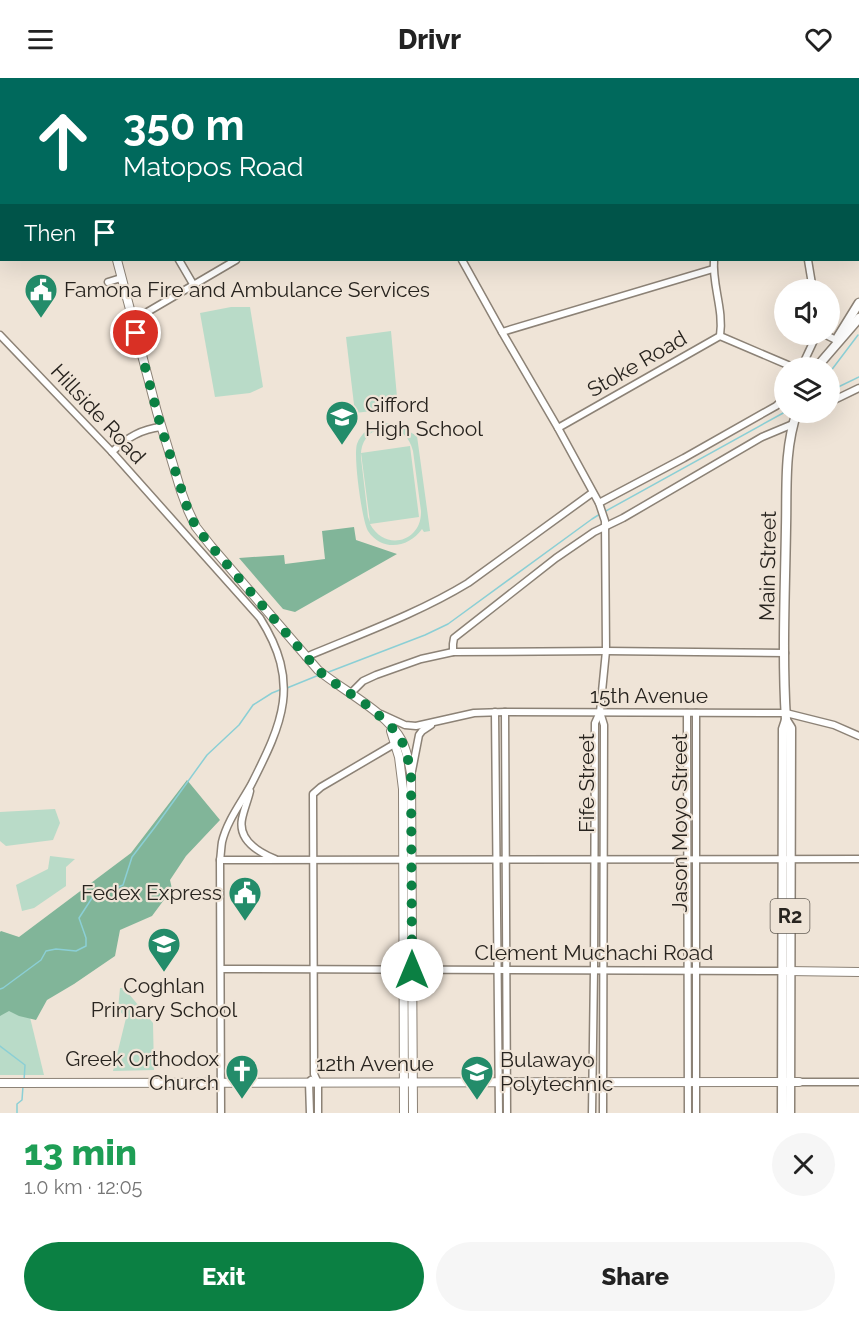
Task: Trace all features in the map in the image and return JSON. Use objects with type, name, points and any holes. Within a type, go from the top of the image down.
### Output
[{"type":"highway","points":[[840,334],[859,303]]},
{"type":"highway","points":[[826,355],[859,318]]},
{"type":"highway","points":[[826,355],[833,345]]},
{"type":"highway","name":"Main Street","points":[[786,717],[787,465],[794,423]]},
{"type":"highway","name":"R2","points":[[786,717],[783,729],[790,1113]]},
{"type":"highway","name":"R2","points":[[782,1113],[790,1082]]},
{"type":"main road","points":[[117,261],[161,427],[181,491],[196,527],[318,670],[389,724],[401,739],[407,755],[411,773],[404,1113]]},
{"type":"main road","points":[[389,724],[396,743],[402,773],[408,860]]},
{"type":"main road","points":[[408,970],[413,1113]]},
{"type":"main road","name":"Clement Muchachi Road","points":[[786,971],[859,972]]},
{"type":"main road","name":"12th Avenue","points":[[0,1083],[790,1082]]},
{"type":"street","points":[[180,261],[193,284]]},
{"type":"street","points":[[132,321],[234,261]]},
{"type":"street","points":[[463,261],[600,506],[605,524],[606,651],[600,712]]},
{"type":"street","name":"Stoke Road","points":[[558,428],[720,336],[721,323],[714,261]]},
{"type":"street","points":[[808,261],[811,279]]},
{"type":"street","points":[[502,332],[713,269]]},
{"type":"street","points":[[108,282],[122,278]]},
{"type":"street","name":"Hillside Road","points":[[0,335],[112,452],[260,618],[277,650],[284,676],[285,694],[279,723],[273,741],[228,826],[222,842],[220,860],[221,1113]]},
{"type":"street","points":[[720,336],[774,359]]},
{"type":"street","points":[[840,397],[859,388]]},
{"type":"street","points":[[600,506],[774,406]]},
{"type":"street","points":[[453,652],[454,638],[556,558],[605,524],[623,518],[762,437],[784,429],[790,423]]},
{"type":"street","points":[[112,452],[135,434],[161,427]]},
{"type":"street","points":[[306,657],[453,592],[592,493]]},
{"type":"street","points":[[351,693],[363,681],[376,675],[421,659],[453,652],[785,653]]},
{"type":"street","points":[[495,712],[497,971],[503,1082],[507,1113]]},
{"type":"street","name":"15th Avenue","points":[[377,713],[416,726],[474,713],[495,712],[696,713],[786,717],[834,726],[859,736]]},
{"type":"street","points":[[499,1113],[503,1082],[507,971],[505,712]]},
{"type":"street","name":"Fife Street","points":[[600,712],[604,724],[603,1113]]},
{"type":"street","name":"Fife Street","points":[[592,1113],[595,723],[600,712]]},
{"type":"street","name":"Jason Moyo Street","points":[[687,713],[688,971],[692,1082],[696,1113]]},
{"type":"street","name":"Jason Moyo Street","points":[[688,1113],[692,1082],[696,971],[696,713]]},
{"type":"street","points":[[411,773],[419,735],[422,730],[437,721]]},
{"type":"street","points":[[318,1113],[314,1083],[313,798],[316,790],[396,743]]},
{"type":"street","points":[[251,783],[242,819],[243,834],[259,852],[278,860]]},
{"type":"street","points":[[220,860],[859,859]]},
{"type":"street","name":"Clement Muchachi Road","points":[[221,969],[786,971]]},
{"type":"street","name":"12th Avenue","points":[[790,1082],[859,1082]]},
{"type":"street","points":[[310,1113],[314,1083]]},
{"type":"green space","points":[[231,307],[250,307],[263,387],[250,393],[215,397],[200,313]]},
{"type":"green space","points":[[391,331],[398,408],[355,413],[346,337]]},
{"type":"green space","points":[[380,423],[396,424],[417,436],[430,531],[424,532],[422,529],[403,544],[388,545],[381,542],[374,538],[366,525],[357,474],[356,451],[359,440],[369,429]],"holes":[[[381,428],[393,428],[406,436],[411,445],[421,511],[420,522],[416,530],[402,540],[384,538],[370,524],[419,517],[410,446],[361,453],[365,439],[372,433]],[[361,453],[370,522],[368,517]]]},
{"type":"green space","points":[[354,527],[356,540],[397,554],[295,612],[283,609],[239,558],[284,555],[285,564],[325,559],[322,531]]},
{"type":"green space","points":[[187,780],[220,820],[186,856],[170,880],[172,889],[152,916],[120,930],[115,956],[47,1000],[36,1020],[9,1011],[0,1016],[0,932],[19,937],[131,853]]},
{"type":"green space","points":[[55,809],[60,823],[53,840],[6,846],[0,841],[0,812]]},
{"type":"green space","points":[[50,856],[75,859],[66,867],[66,886],[34,908],[22,911],[16,885],[48,869]]},
{"type":"green space","points":[[0,939],[27,1005],[44,1075],[0,1075]]},
{"type":"green space","points":[[120,988],[124,988],[153,1023],[154,1070],[113,1071],[126,1018],[118,1009]]},
{"type":"waterway","points":[[840,359],[858,335]]},
{"type":"waterway","points":[[840,386],[859,377]]},
{"type":"waterway","points":[[604,512],[774,418]]},
{"type":"waterway","points":[[326,673],[448,624],[600,514]]},
{"type":"waterway","points":[[287,688],[319,675]]},
{"type":"waterway","points":[[0,989],[41,960],[46,951],[56,949],[76,951],[86,946],[86,938],[79,918],[92,898],[123,885],[132,857],[207,755],[239,725],[253,705],[282,689]]},
{"type":"waterway","points":[[0,1046],[25,1065],[24,1081]]},
{"type":"waterway","points":[[17,1113],[17,1104],[22,1100],[23,1086]]},
{"type":"place","name":"Famona Fire and Ambulance Services","points":[[41,319]]},
{"type":"place","name":"Gifford High School","points":[[342,446]]},
{"type":"place","name":"Fedex Express","points":[[245,922]]},
{"type":"place","name":"Coghlan Primary School","points":[[164,973]]},
{"type":"place","name":"Greek Orthodox Church","points":[[242,1100]]},
{"type":"place","name":"Bulawayo Polytechnic","points":[[477,1101]]},
{"type":"route","points":[[136,333],[172,461],[196,527],[318,670],[377,713],[401,739],[411,773],[412,970]]}]
